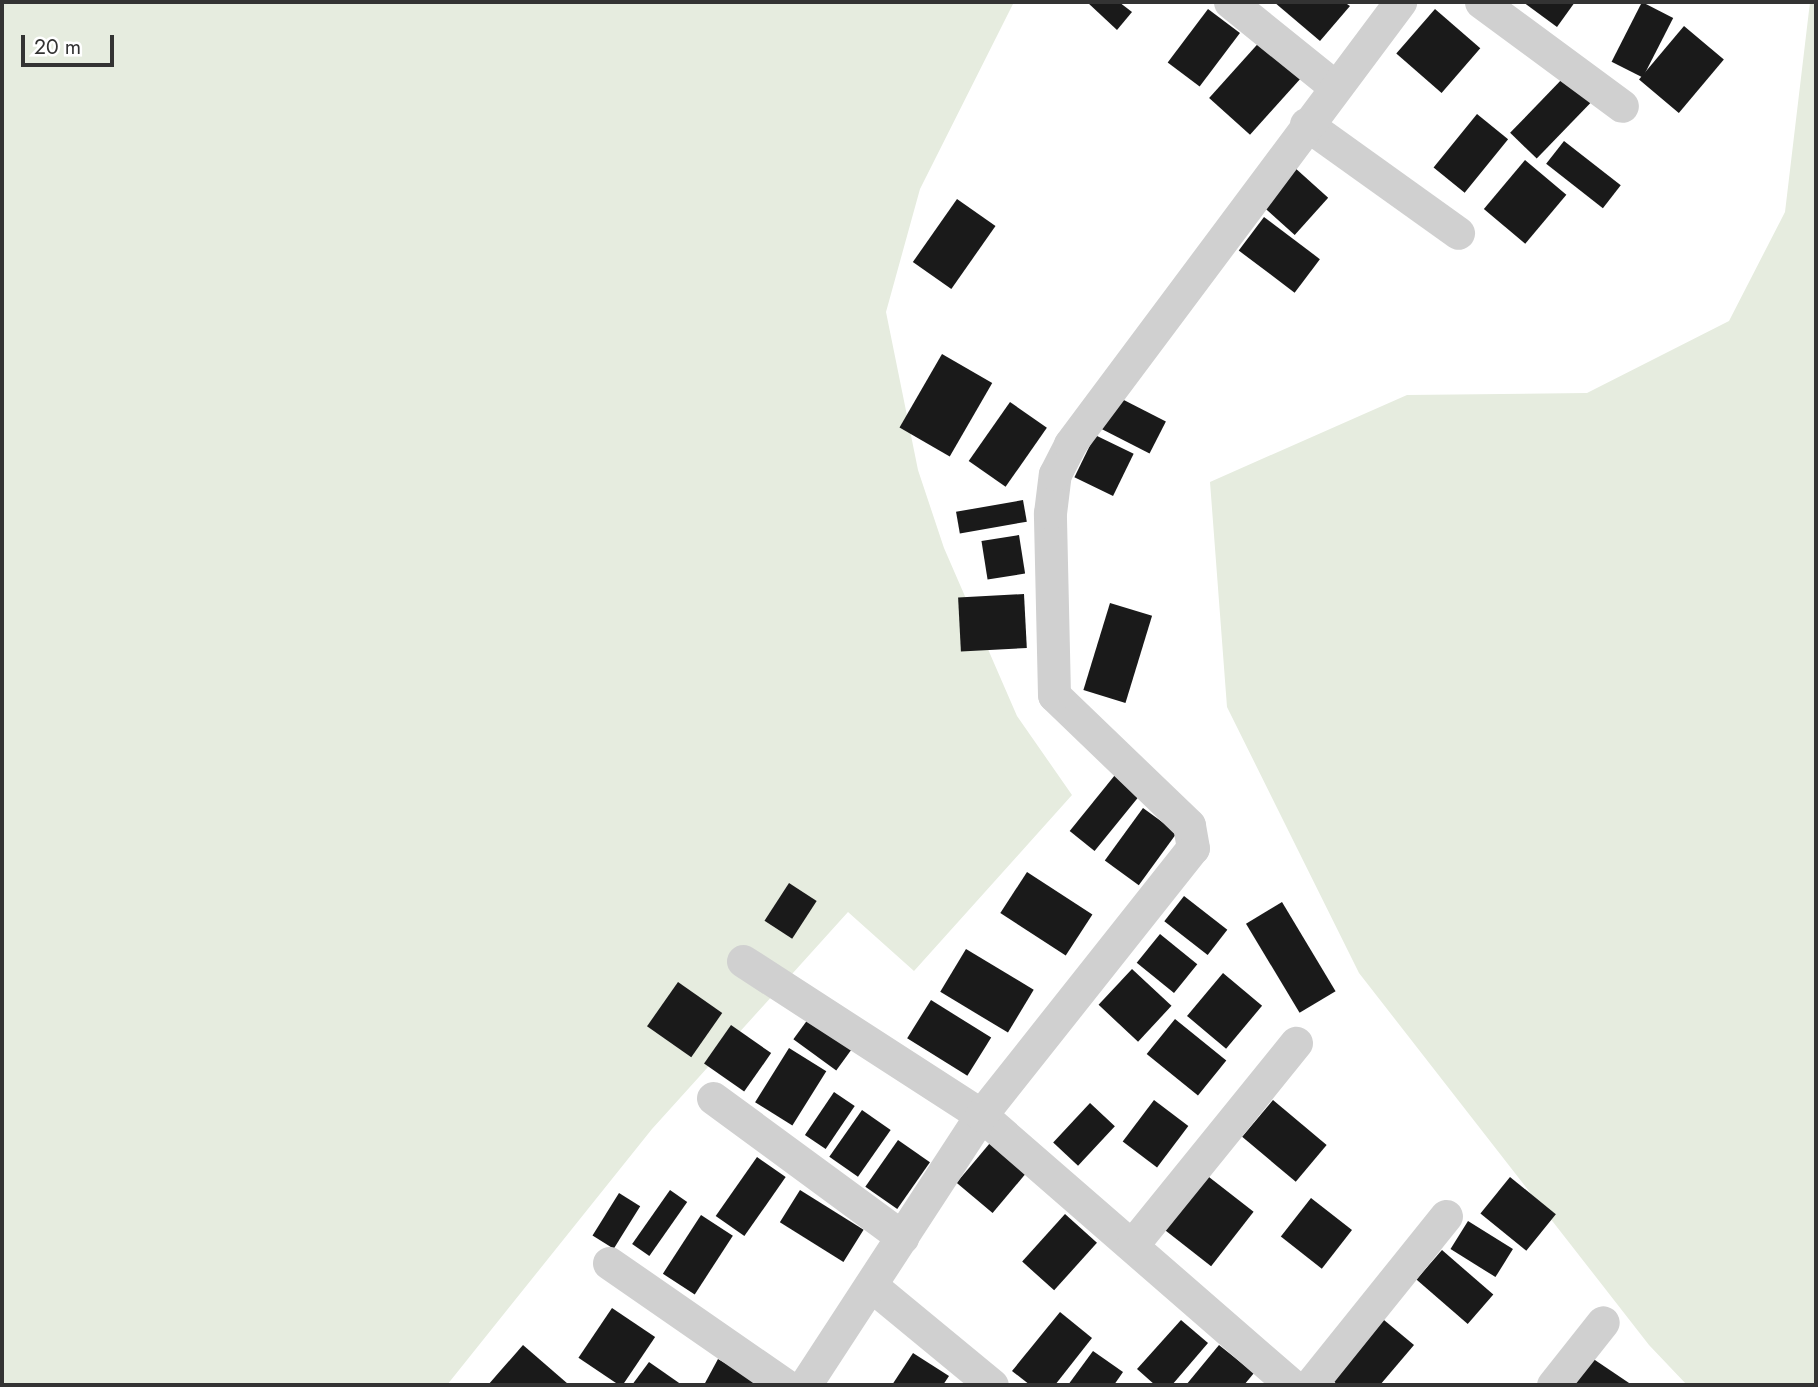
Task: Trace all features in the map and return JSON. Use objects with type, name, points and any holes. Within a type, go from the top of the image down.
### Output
[{"type":"street","points":[[1230,2],[1334,86]]},
{"type":"street","points":[[805,1385],[873,1287],[981,1115],[1193,848],[1189,825],[1054,695],[1050,513],[1055,474],[1070,444],[1334,86],[1400,2]]},
{"type":"street","points":[[1480,2],[1622,106]]},
{"type":"street","points":[[1306,124],[1458,233]]},
{"type":"street","points":[[743,961],[981,1115],[1293,1385]]},
{"type":"street","points":[[1133,1244],[1296,1044]]},
{"type":"street","points":[[713,1098],[902,1237]]},
{"type":"street","points":[[1310,1385],[1446,1216]]},
{"type":"street","points":[[608,1264],[785,1385]]},
{"type":"street","points":[[873,1287],[992,1385]]},
{"type":"street","points":[[1552,1385],[1603,1322]]},
{"type":"shaded area","points":[[2,2],[1014,2],[920,189],[886,312],[918,470],[944,548],[1017,716],[1072,795],[914,971],[848,912],[652,1129],[447,1385],[2,1385]]},
{"type":"shaded area","points":[[1810,2],[1816,2],[1816,1385],[1687,1385],[1649,1345],[1359,973],[1227,707],[1210,482],[1407,395],[1587,393],[1729,321],[1785,212]]},
{"type":"building","points":[[1087,2],[1119,2],[1132,12],[1117,30]]},
{"type":"building","points":[[1274,2],[1344,2],[1350,6],[1320,41]]},
{"type":"building","points":[[1523,2],[1575,2],[1557,27]]},
{"type":"building","points":[[1642,2],[1673,18],[1643,78],[1612,62]]},
{"type":"building","points":[[1208,9],[1240,33],[1200,87],[1168,63]]},
{"type":"building","points":[[1435,9],[1480,48],[1442,93],[1396,54]]},
{"type":"building","points":[[1684,26],[1724,59],[1679,113],[1639,80]]},
{"type":"building","points":[[1264,37],[1305,74],[1250,135],[1209,98]]},
{"type":"building","points":[[1565,76],[1592,102],[1537,159],[1510,133]]},
{"type":"building","points":[[1477,114],[1508,139],[1465,193],[1434,168]]},
{"type":"building","points":[[1564,141],[1621,185],[1603,208],[1546,164]]},
{"type":"building","points":[[1525,160],[1566,195],[1525,244],[1484,209]]},
{"type":"building","points":[[1294,167],[1328,198],[1295,235],[1261,204]]},
{"type":"building","points":[[957,199],[996,226],[951,289],[913,262]]},
{"type":"building","points":[[1264,217],[1320,259],[1295,293],[1239,251]]},
{"type":"building","points":[[942,354],[992,383],[950,457],[900,428]]},
{"type":"building","points":[[1116,396],[1166,421],[1150,453],[1100,428]]},
{"type":"building","points":[[1010,402],[1047,428],[1006,487],[969,461]]},
{"type":"building","points":[[1095,435],[1134,454],[1113,496],[1074,477]]},
{"type":"building","points":[[1023,500],[1027,522],[960,533],[956,512]]},
{"type":"building","points":[[1019,535],[1025,574],[988,579],[981,541]]},
{"type":"building","points":[[1024,594],[1027,648],[961,651],[958,597]]},
{"type":"building","points":[[1110,603],[1152,616],[1125,703],[1083,690]]},
{"type":"building","points":[[1115,775],[1140,795],[1095,851],[1070,831]]},
{"type":"building","points":[[1143,808],[1177,833],[1139,885],[1105,861]]},
{"type":"building","points":[[1027,872],[1092,914],[1066,956],[1000,913]]},
{"type":"building","points":[[789,883],[817,901],[792,939],[764,921]]},
{"type":"building","points":[[1184,896],[1227,930],[1208,955],[1164,921]]},
{"type":"building","points":[[1282,902],[1336,991],[1300,1013],[1246,924]]},
{"type":"building","points":[[1160,934],[1197,964],[1174,993],[1137,963]]},
{"type":"building","points":[[966,949],[1034,990],[1008,1033],[940,992]]},
{"type":"building","points":[[1132,969],[1171,1006],[1138,1042],[1099,1005]]},
{"type":"building","points":[[1223,973],[1262,1006],[1226,1049],[1187,1016]]},
{"type":"building","points":[[678,982],[722,1013],[691,1057],[647,1026]]},
{"type":"building","points":[[931,1000],[991,1038],[967,1076],[907,1038]]},
{"type":"building","points":[[811,1015],[854,1046],[836,1070],[793,1039]]},
{"type":"building","points":[[1175,1019],[1226,1061],[1198,1096],[1147,1054]]},
{"type":"building","points":[[731,1025],[771,1053],[744,1092],[704,1064]]},
{"type":"building","points":[[789,1048],[826,1071],[792,1126],[755,1102]]},
{"type":"building","points":[[834,1092],[855,1106],[826,1149],[805,1135]]},
{"type":"building","points":[[1154,1100],[1188,1126],[1157,1167],[1123,1142]]},
{"type":"building","points":[[1273,1100],[1327,1145],[1296,1182],[1242,1137]]},
{"type":"building","points":[[1090,1103],[1115,1126],[1078,1166],[1053,1142]]},
{"type":"building","points":[[862,1110],[891,1130],[858,1177],[829,1157]]},
{"type":"building","points":[[898,1140],[930,1162],[897,1209],[865,1187]]},
{"type":"building","points":[[990,1143],[1026,1173],[993,1213],[957,1183]]},
{"type":"building","points":[[757,1157],[786,1177],[744,1236],[716,1216]]},
{"type":"building","points":[[1200,1170],[1254,1212],[1211,1266],[1158,1224]]},
{"type":"building","points":[[1510,1177],[1556,1214],[1526,1251],[1480,1214]]},
{"type":"building","points":[[670,1190],[687,1202],[649,1256],[632,1244]]},
{"type":"building","points":[[800,1190],[864,1230],[843,1262],[780,1222]]},
{"type":"building","points":[[619,1193],[640,1206],[614,1249],[593,1235]]},
{"type":"building","points":[[1311,1198],[1352,1230],[1322,1269],[1281,1237]]},
{"type":"building","points":[[1065,1214],[1097,1243],[1054,1290],[1022,1262]]},
{"type":"building","points":[[701,1215],[733,1236],[695,1294],[663,1274]]},
{"type":"building","points":[[1468,1221],[1513,1249],[1495,1277],[1451,1249]]},
{"type":"building","points":[[1442,1250],[1493,1295],[1468,1324],[1416,1279]]},
{"type":"building","points":[[612,1308],[655,1337],[623,1385],[578,1358]]},
{"type":"building","points":[[1060,1312],[1092,1338],[1055,1385],[1030,1385],[1012,1371]]},
{"type":"building","points":[[1378,1315],[1414,1345],[1380,1385],[1338,1385],[1327,1376]]},
{"type":"building","points":[[1181,1320],[1208,1343],[1172,1385],[1155,1385],[1137,1369]]},
{"type":"building","points":[[523,1345],[568,1384],[488,1385]]},
{"type":"building","points":[[1219,1345],[1254,1373],[1244,1385],[1186,1385]]},
{"type":"building","points":[[1093,1351],[1123,1372],[1114,1385],[1068,1385]]},
{"type":"building","points":[[913,1353],[949,1376],[943,1385],[892,1385]]},
{"type":"building","points":[[1589,1356],[1632,1385],[1569,1385]]},
{"type":"building","points":[[718,1359],[755,1380],[751,1385],[704,1385]]},
{"type":"building","points":[[649,1362],[682,1385],[632,1385]]}]
